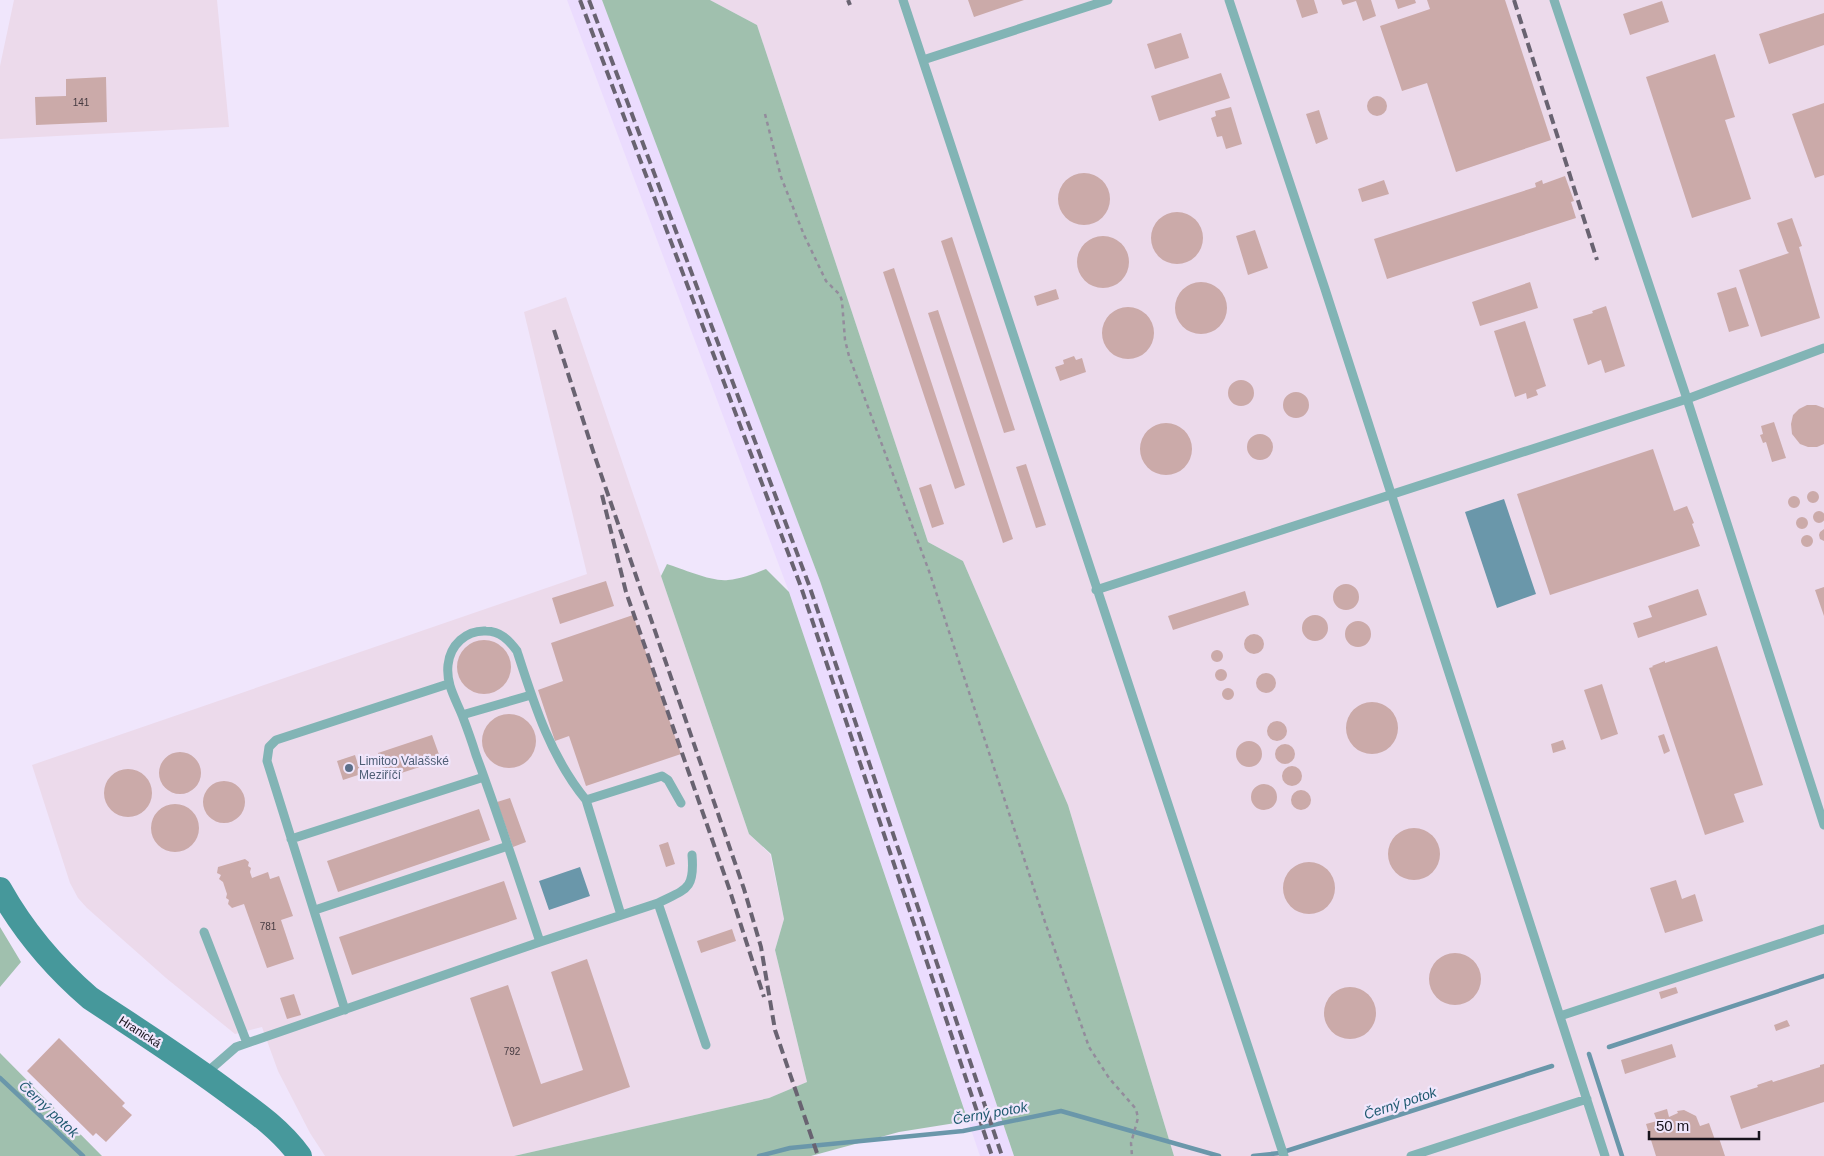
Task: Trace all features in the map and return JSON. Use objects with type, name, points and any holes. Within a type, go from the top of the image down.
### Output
[{"type":"street","name":"Hranická","points":[[0,889],[44,954],[73,984],[90,998],[205,1074],[270,1123],[284,1136],[300,1156]]},
{"type":"lane","points":[[903,0],[1284,1156]]},
{"type":"lane","points":[[923,60],[1108,0]]},
{"type":"lane","points":[[1229,0],[1605,1156]]},
{"type":"lane","points":[[1554,0],[1687,400],[1824,825]]},
{"type":"lane","points":[[1096,590],[1687,400],[1824,348]]},
{"type":"lane","points":[[540,942],[462,715],[448,684],[450,654],[456,643],[465,636],[477,631],[500,634],[509,641],[516,651],[547,739],[571,782],[586,800],[621,915]]},
{"type":"lane","points":[[345,1010],[267,761],[267,753],[271,743],[276,740],[448,684]]},
{"type":"lane","points":[[462,715],[531,695]]},
{"type":"lane","points":[[586,800],[662,776],[668,780],[681,803]]},
{"type":"lane","points":[[292,839],[484,777]]},
{"type":"lane","points":[[315,910],[508,846]]},
{"type":"lane","points":[[205,1074],[236,1047],[658,903],[689,885],[694,872],[692,855]]},
{"type":"lane","points":[[658,903],[706,1046]]},
{"type":"lane","points":[[1560,1016],[1824,929]]},
{"type":"lane","points":[[204,932],[247,1043]]},
{"type":"lane","points":[[1411,1156],[1587,1098]]},
{"type":"path","points":[[765,114],[781,178],[804,235],[826,281],[840,295],[845,340],[849,356],[929,571],[1046,925],[1089,1047],[1109,1078],[1136,1109],[1138,1118],[1131,1143],[1132,1156]]},
{"type":"shaded area","points":[[14,0],[217,0],[229,127],[0,139],[0,66]]},
{"type":"shaded area","points":[[567,0],[602,0],[820,581],[1014,1156],[980,1156],[789,592]]},
{"type":"shaded area","points":[[710,0],[1824,0],[1824,1156],[1174,1156],[1068,805],[963,561],[928,542],[757,25]]},
{"type":"shaded area","points":[[566,297],[749,834],[770,854],[784,919],[775,950],[807,1082],[769,1098],[514,1156],[325,1156],[310,1133],[278,1071],[262,1027],[235,1034],[166,978],[78,898],[70,883],[32,765],[587,574],[524,312]]},
{"type":"green space","points":[[602,0],[710,0],[757,25],[928,542],[963,561],[1068,805],[1174,1156],[1014,1156],[820,581]]},
{"type":"green space","points":[[667,564],[721,580],[743,577],[766,569],[789,592],[968,1121],[899,1132],[811,1156],[514,1156],[769,1098],[807,1082],[775,950],[784,919],[771,854],[749,834],[661,576]]},
{"type":"green space","points":[[0,927],[21,962],[0,987]]},
{"type":"green space","points":[[0,1053],[102,1156],[0,1156]]},
{"type":"water","points":[[1504,499],[1536,594],[1497,608],[1465,512]]},
{"type":"water","points":[[580,867],[590,896],[549,910],[539,881]]},
{"type":"building","points":[[968,0],[1024,0],[974,17]]},
{"type":"building","points":[[1296,0],[1314,0],[1318,13],[1302,18]]},
{"type":"building","points":[[1341,0],[1371,0],[1376,16],[1363,21],[1356,1],[1343,5]]},
{"type":"building","points":[[1395,0],[1415,0],[1416,3],[1398,9]]},
{"type":"building","points":[[1427,0],[1505,0],[1551,140],[1456,172],[1427,83],[1402,91],[1380,26],[1430,9]]},
{"type":"building","points":[[1662,1],[1669,22],[1630,35],[1623,14]]},
{"type":"building","points":[[1824,13],[1824,45],[1769,64],[1759,34]]},
{"type":"building","points":[[1181,33],[1189,58],[1155,69],[1147,44]]},
{"type":"building","points":[[1715,54],[1735,117],[1725,120],[1751,199],[1692,218],[1646,77]]},
{"type":"building","points":[[1221,73],[1230,98],[1159,121],[1151,96]]},
{"type":"building","points":[[106,77],[107,122],[36,125],[35,97],[66,96],[66,79]]},
{"type":"building","points":[[1373,96],[1381,96],[1387,102],[1387,110],[1381,116],[1373,116],[1367,110],[1367,102]]},
{"type":"building","points":[[1824,103],[1824,175],[1815,178],[1792,114]]},
{"type":"building","points":[[1231,107],[1242,144],[1226,149],[1222,136],[1217,137],[1211,118],[1216,116],[1215,111]]},
{"type":"building","points":[[1319,110],[1328,139],[1316,144],[1306,114]]},
{"type":"building","points":[[1079,173],[1089,173],[1103,180],[1110,194],[1110,204],[1103,218],[1089,225],[1079,225],[1069,221],[1062,214],[1058,204],[1058,194],[1062,184],[1069,177]]},
{"type":"building","points":[[1565,176],[1574,201],[1571,202],[1576,218],[1387,279],[1374,239],[1536,187],[1535,183],[1542,180],[1543,184]]},
{"type":"building","points":[[1384,180],[1389,194],[1362,202],[1358,189]]},
{"type":"building","points":[[1172,212],[1182,212],[1192,216],[1199,223],[1203,238],[1199,253],[1192,260],[1182,264],[1172,264],[1162,260],[1155,253],[1151,243],[1151,233],[1155,223],[1162,216]]},
{"type":"building","points":[[1792,218],[1802,246],[1799,247],[1820,318],[1761,337],[1739,270],[1789,253],[1777,223]]},
{"type":"building","points":[[1255,230],[1268,268],[1248,275],[1236,236]]},
{"type":"building","points":[[1098,236],[1108,236],[1122,243],[1129,257],[1129,267],[1122,281],[1108,288],[1098,288],[1088,284],[1081,277],[1077,267],[1077,257],[1081,247],[1088,240]]},
{"type":"building","points":[[952,237],[1015,430],[1004,433],[941,241]]},
{"type":"building","points":[[894,268],[965,485],[955,489],[883,272]]},
{"type":"building","points":[[1196,282],[1206,282],[1220,289],[1227,303],[1227,313],[1220,327],[1206,334],[1196,334],[1186,330],[1179,323],[1175,313],[1175,303],[1179,293],[1186,286]]},
{"type":"building","points":[[1530,282],[1538,308],[1480,326],[1472,302]]},
{"type":"building","points":[[1736,287],[1749,326],[1729,332],[1717,293]]},
{"type":"building","points":[[1056,289],[1059,299],[1037,306],[1034,296]]},
{"type":"building","points":[[1606,306],[1625,366],[1605,373],[1601,360],[1588,365],[1573,319],[1593,313],[1592,311]]},
{"type":"building","points":[[1123,307],[1133,307],[1147,314],[1154,328],[1154,338],[1147,352],[1133,359],[1123,359],[1113,355],[1106,348],[1102,338],[1102,328],[1106,318],[1113,311]]},
{"type":"building","points":[[938,310],[1013,539],[1003,543],[928,313]]},
{"type":"building","points":[[1525,321],[1546,386],[1536,390],[1538,395],[1527,399],[1526,393],[1515,397],[1494,331]]},
{"type":"building","points":[[1074,356],[1076,360],[1082,358],[1086,372],[1060,381],[1055,367],[1064,364],[1063,360]]},
{"type":"building","points":[[1241,380],[1250,384],[1254,393],[1250,402],[1241,406],[1232,402],[1228,393],[1232,384]]},
{"type":"building","points":[[1296,392],[1305,396],[1309,405],[1305,414],[1296,418],[1287,414],[1283,405],[1287,396]]},
{"type":"building","points":[[1807,405],[1816,405],[1824,408],[1824,444],[1817,447],[1808,447],[1800,444],[1792,434],[1791,424],[1793,415]]},
{"type":"building","points":[[1774,422],[1786,458],[1772,462],[1766,442],[1763,443],[1760,435],[1763,434],[1761,426]]},
{"type":"building","points":[[1161,423],[1171,423],[1185,430],[1192,444],[1192,454],[1185,468],[1171,475],[1161,475],[1151,471],[1144,464],[1140,454],[1140,444],[1144,434],[1151,427]]},
{"type":"building","points":[[1260,434],[1269,438],[1273,447],[1269,456],[1260,460],[1251,456],[1247,447],[1251,438]]},
{"type":"building","points":[[1653,449],[1674,511],[1687,506],[1700,546],[1550,595],[1517,494]]},
{"type":"building","points":[[1026,464],[1046,525],[1036,528],[1016,467]]},
{"type":"building","points":[[931,484],[944,524],[932,528],[919,488]]},
{"type":"building","points":[[1815,491],[1818,492],[1818,502],[1811,503],[1808,502],[1807,495],[1808,492]]},
{"type":"building","points":[[1796,496],[1799,497],[1799,507],[1792,508],[1789,507],[1788,500],[1789,497]]},
{"type":"building","points":[[1817,511],[1821,511],[1825,517],[1821,523],[1817,523],[1813,519],[1813,515]]},
{"type":"building","points":[[1804,517],[1807,518],[1807,528],[1800,529],[1797,528],[1796,521],[1797,518]]},
{"type":"building","points":[[1824,529],[1824,541],[1820,539],[1819,535]]},
{"type":"building","points":[[1809,535],[1812,536],[1812,546],[1805,547],[1802,546],[1801,539],[1802,536]]},
{"type":"building","points":[[606,581],[614,606],[560,624],[552,598]]},
{"type":"building","points":[[1346,584],[1355,588],[1359,597],[1355,606],[1346,610],[1337,606],[1333,597],[1337,588]]},
{"type":"building","points":[[1824,587],[1824,616],[1815,590]]},
{"type":"building","points":[[1698,589],[1707,615],[1638,638],[1633,623],[1652,617],[1648,606]]},
{"type":"building","points":[[1245,591],[1249,605],[1173,630],[1168,616]]},
{"type":"building","points":[[633,615],[681,754],[586,786],[569,736],[555,741],[538,690],[563,681],[551,643]]},
{"type":"building","points":[[1315,615],[1324,619],[1328,628],[1324,637],[1315,641],[1306,637],[1302,628],[1306,619]]},
{"type":"building","points":[[1358,621],[1367,625],[1371,634],[1367,643],[1358,647],[1349,643],[1345,634],[1349,625]]},
{"type":"building","points":[[1254,634],[1261,637],[1264,644],[1261,651],[1254,654],[1247,651],[1244,644],[1247,637]]},
{"type":"building","points":[[479,640],[489,640],[499,644],[507,652],[511,667],[507,682],[499,690],[489,694],[479,694],[469,690],[461,682],[457,672],[457,662],[461,652],[469,644]]},
{"type":"building","points":[[1717,646],[1763,785],[1734,794],[1744,822],[1705,835],[1649,668],[1665,661],[1665,663]]},
{"type":"building","points":[[1219,650],[1222,651],[1222,661],[1215,662],[1212,661],[1211,654],[1212,651]]},
{"type":"building","points":[[1223,669],[1226,670],[1226,680],[1219,681],[1216,680],[1215,673],[1216,670]]},
{"type":"building","points":[[1266,673],[1273,676],[1276,683],[1273,690],[1266,693],[1259,690],[1256,683],[1259,676]]},
{"type":"building","points":[[1602,684],[1618,734],[1601,740],[1584,690]]},
{"type":"building","points":[[1230,688],[1233,689],[1233,699],[1226,700],[1223,699],[1222,692],[1223,689]]},
{"type":"building","points":[[1372,702],[1382,704],[1390,710],[1396,718],[1398,728],[1396,738],[1390,746],[1382,752],[1372,754],[1362,752],[1354,746],[1348,738],[1346,728],[1348,718],[1354,710],[1362,704]]},
{"type":"building","points":[[504,714],[514,714],[524,718],[532,726],[536,741],[532,756],[524,764],[514,768],[504,768],[494,764],[486,756],[482,746],[482,736],[486,726],[494,718]]},
{"type":"building","points":[[1277,721],[1284,724],[1287,731],[1284,738],[1277,741],[1270,738],[1267,731],[1270,724]]},
{"type":"building","points":[[1664,734],[1670,751],[1664,754],[1658,736]]},
{"type":"building","points":[[432,735],[441,760],[386,778],[378,753]]},
{"type":"building","points":[[1563,740],[1566,749],[1553,753],[1551,744]]},
{"type":"building","points":[[1249,741],[1258,745],[1262,754],[1258,763],[1249,767],[1240,763],[1236,754],[1240,745]]},
{"type":"building","points":[[1285,744],[1292,747],[1295,754],[1292,761],[1285,764],[1278,761],[1275,754],[1278,747]]},
{"type":"building","points":[[184,752],[192,755],[198,761],[201,773],[198,785],[192,791],[176,794],[168,791],[162,785],[159,769],[162,761],[168,755]]},
{"type":"building","points":[[355,755],[361,774],[343,780],[337,761]]},
{"type":"building","points":[[1292,766],[1299,769],[1302,776],[1299,783],[1292,786],[1285,783],[1282,776],[1285,769]]},
{"type":"building","points":[[128,769],[137,771],[145,776],[150,784],[152,793],[150,802],[145,810],[137,815],[128,817],[119,815],[111,810],[106,802],[104,793],[106,784],[111,776],[119,771]]},
{"type":"building","points":[[220,781],[228,781],[239,787],[245,802],[239,817],[228,823],[220,823],[209,817],[203,806],[203,798],[209,787]]},
{"type":"building","points":[[1264,784],[1273,788],[1277,797],[1273,806],[1264,810],[1255,806],[1251,797],[1255,788]]},
{"type":"building","points":[[1301,790],[1308,793],[1311,800],[1308,807],[1301,810],[1294,807],[1291,800],[1294,793]]},
{"type":"building","points":[[510,798],[526,842],[513,847],[497,802]]},
{"type":"building","points":[[175,804],[184,806],[192,811],[197,819],[199,828],[197,837],[192,845],[184,850],[175,852],[166,850],[158,845],[153,837],[151,828],[153,819],[158,811],[166,806]]},
{"type":"building","points":[[479,809],[490,840],[338,892],[327,861]]},
{"type":"building","points":[[1414,828],[1424,830],[1432,836],[1438,844],[1440,854],[1438,864],[1432,872],[1424,878],[1414,880],[1404,878],[1396,872],[1390,864],[1388,854],[1390,844],[1396,836],[1404,830]]},
{"type":"building","points":[[668,842],[675,864],[666,867],[659,845]]},
{"type":"building","points":[[245,859],[249,862],[248,866],[251,868],[252,878],[268,872],[270,879],[279,876],[293,916],[281,920],[294,959],[267,968],[244,904],[232,908],[228,904],[229,900],[226,898],[227,894],[223,882],[219,879],[221,875],[217,873],[218,867]]},
{"type":"building","points":[[1309,862],[1319,864],[1327,870],[1333,878],[1335,888],[1333,898],[1327,906],[1319,912],[1309,914],[1299,912],[1291,906],[1285,898],[1283,888],[1285,878],[1291,870],[1299,864]]},
{"type":"building","points":[[1676,880],[1682,899],[1695,894],[1703,921],[1665,933],[1650,888]]},
{"type":"building","points":[[504,881],[517,919],[352,975],[339,937]]},
{"type":"building","points":[[732,929],[736,941],[701,953],[697,941]]},
{"type":"building","points":[[1455,953],[1465,955],[1473,961],[1479,969],[1481,979],[1479,989],[1473,997],[1465,1003],[1455,1005],[1445,1003],[1437,997],[1431,989],[1429,979],[1431,969],[1437,961],[1445,955]]},
{"type":"building","points":[[587,959],[630,1087],[513,1127],[470,998],[508,985],[541,1084],[583,1070],[551,972]]},
{"type":"building","points":[[1350,987],[1360,989],[1368,995],[1374,1003],[1376,1013],[1374,1023],[1368,1031],[1360,1037],[1350,1039],[1340,1037],[1332,1031],[1326,1023],[1324,1013],[1326,1003],[1332,995],[1340,989]]},
{"type":"building","points":[[1676,987],[1678,993],[1661,999],[1659,992]]},
{"type":"building","points":[[294,994],[301,1015],[287,1019],[280,998]]},
{"type":"building","points":[[1787,1020],[1790,1026],[1776,1031],[1774,1025]]},
{"type":"building","points":[[59,1038],[125,1103],[122,1106],[132,1115],[106,1142],[96,1133],[93,1136],[27,1071]]},
{"type":"building","points":[[1672,1044],[1676,1057],[1625,1074],[1621,1060]]},
{"type":"building","points":[[1824,1064],[1824,1102],[1741,1129],[1730,1096],[1758,1087],[1757,1085],[1772,1080],[1773,1082]]},
{"type":"building","points":[[1667,1109],[1669,1117],[1678,1113],[1677,1111],[1684,1110],[1696,1116],[1700,1126],[1709,1123],[1715,1140],[1719,1138],[1725,1156],[1656,1156],[1646,1124],[1657,1121],[1654,1113]]},
{"type":"waterway","name":"Černý potok","points":[[1609,1047],[1824,976]]},
{"type":"waterway","points":[[1589,1054],[1622,1156]]},
{"type":"waterway","name":"Černý potok","points":[[1253,1156],[1280,1153],[1552,1066]]},
{"type":"waterway","name":"Černý potok","points":[[0,1078],[83,1156]]},
{"type":"waterway","name":"Černý potok","points":[[759,1156],[790,1148],[963,1131],[1061,1111],[1219,1156]]},
{"type":"railway","points":[[580,0],[801,587],[992,1156]]},
{"type":"railway","points":[[589,0],[809,585],[1002,1156]]},
{"type":"railway","points":[[848,0],[850,5]]},
{"type":"railway","points":[[1514,0],[1597,260]]},
{"type":"railway","points":[[554,330],[594,454],[744,889],[761,947],[775,1030],[818,1156]]},
{"type":"railway","points":[[602,495],[626,592],[729,888],[764,997]]},
{"type":"place","name":"Limitoo Valašské Meziříčí","points":[[349,768]]}]
